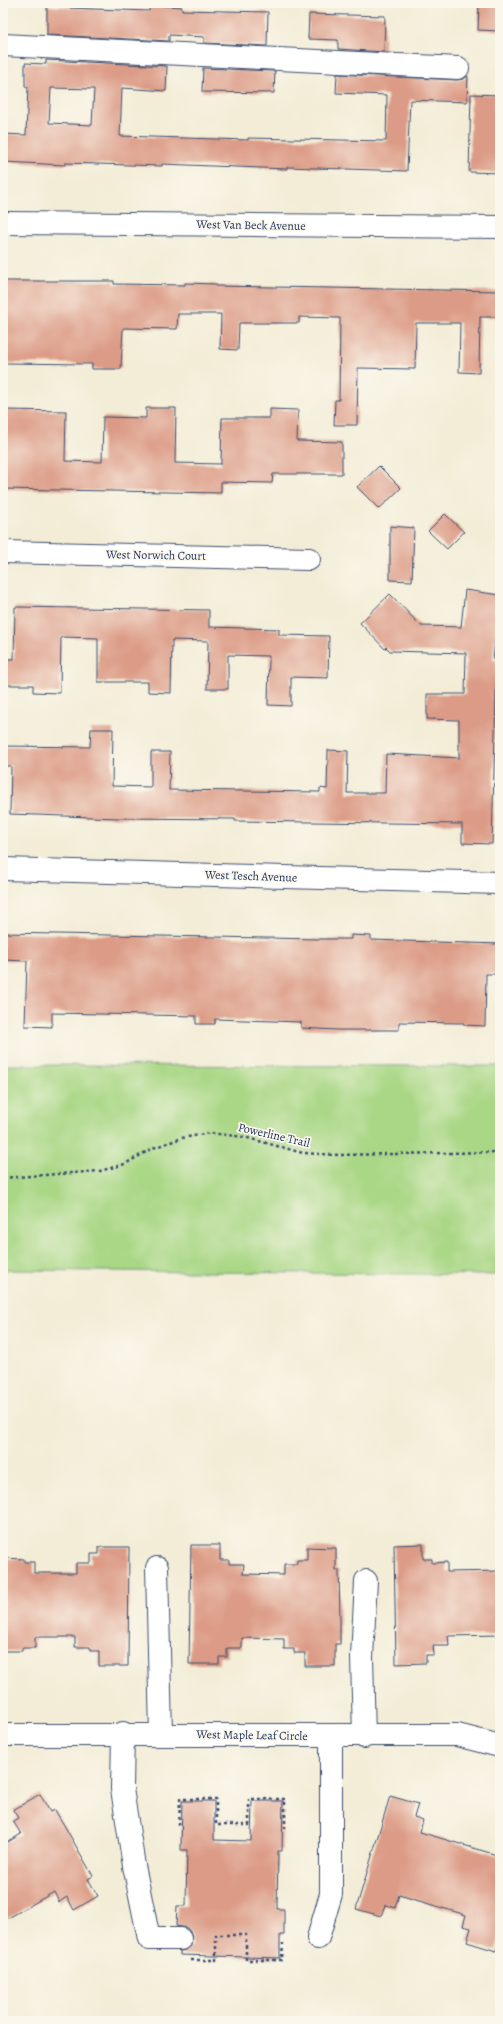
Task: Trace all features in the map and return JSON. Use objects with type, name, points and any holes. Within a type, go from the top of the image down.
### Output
[{"type":"street","points":[[3,45],[458,68]]},
{"type":"street","name":"West Van Beck Avenue","points":[[3,223],[500,227]]},
{"type":"street","name":"West Norwich Court","points":[[3,552],[309,559]]},
{"type":"street","name":"West Tesch Avenue","points":[[3,869],[500,883]]},
{"type":"street","points":[[157,1568],[161,1734]]},
{"type":"street","points":[[364,1737],[362,1657],[366,1581]]},
{"type":"street","points":[[122,1734],[122,1789],[134,1866],[149,1940],[180,1940]]},
{"type":"street","name":"West Maple Leaf Circle","points":[[3,1735],[161,1734],[364,1737],[457,1736],[500,1746]]},
{"type":"street","points":[[318,1938],[330,1894],[330,1736]]},
{"type":"path","name":"Powerline Trail","points":[[3,1178],[100,1171],[125,1164],[153,1148],[182,1138],[210,1133],[244,1137],[286,1149],[324,1154],[500,1152]]},
{"type":"path","points":[[179,1825],[180,1799],[216,1799],[216,1825],[249,1825],[249,1799],[285,1799],[285,1828]]},
{"type":"path","points":[[180,1940],[179,1960],[216,1960],[216,1935],[246,1935],[246,1960],[282,1960],[282,1943]]},
{"type":"green space","points":[[3,1065],[500,1066],[500,1275],[3,1270]]},
{"type":"building","points":[[479,4],[500,5],[500,31],[478,30]]},
{"type":"building","points":[[150,5],[182,7],[182,10],[268,12],[267,46],[204,43],[204,37],[169,35],[169,41],[47,35],[47,6],[149,11]]},
{"type":"building","points":[[309,14],[385,16],[384,52],[338,49],[338,40],[308,39]]},
{"type":"building","points":[[46,60],[167,66],[166,91],[122,88],[120,136],[248,140],[248,138],[386,141],[387,95],[336,93],[337,74],[457,80],[468,76],[467,102],[410,100],[407,171],[287,167],[287,169],[162,164],[162,166],[65,163],[65,165],[3,162],[3,134],[26,135],[28,87],[25,87],[25,63],[46,64]],"holes":[[[51,88],[94,89],[92,125],[49,123]]]},
{"type":"building","points":[[203,68],[275,71],[274,93],[202,92]]},
{"type":"building","points":[[471,94],[500,95],[500,173],[469,172]]},
{"type":"building","points":[[3,281],[114,281],[114,284],[185,285],[185,283],[216,284],[216,286],[500,291],[500,317],[480,317],[479,373],[459,372],[460,323],[416,323],[415,369],[358,368],[357,425],[334,425],[335,400],[339,400],[340,318],[299,317],[299,323],[239,323],[238,350],[220,349],[221,314],[178,314],[177,329],[123,328],[121,369],[92,369],[92,364],[3,363]]},
{"type":"building","points":[[146,408],[176,408],[175,463],[221,464],[222,418],[270,418],[270,409],[298,410],[297,441],[342,442],[342,474],[273,474],[272,483],[221,482],[221,493],[3,489],[3,410],[66,411],[65,461],[102,462],[103,417],[146,418]]},
{"type":"building","points":[[379,466],[401,488],[379,509],[357,487]]},
{"type":"building","points":[[445,514],[464,532],[447,549],[428,531]]},
{"type":"building","points":[[390,526],[414,528],[412,581],[390,580]]},
{"type":"building","points":[[465,590],[500,595],[493,660],[497,660],[492,844],[462,843],[462,824],[235,821],[235,819],[118,818],[10,814],[11,766],[3,766],[3,746],[90,747],[91,729],[113,729],[112,786],[151,787],[151,752],[170,752],[169,790],[320,792],[320,788],[327,789],[328,750],[348,751],[347,793],[385,793],[386,754],[459,758],[459,720],[427,719],[427,694],[465,694],[466,653],[390,651],[386,647],[385,649],[360,623],[390,594],[421,626],[461,627]]},
{"type":"building","points":[[15,607],[209,610],[209,627],[279,629],[279,635],[329,636],[328,678],[291,677],[291,706],[268,705],[269,656],[228,655],[228,689],[207,689],[208,641],[172,640],[171,693],[148,692],[148,682],[98,682],[98,638],[61,637],[60,693],[33,692],[33,685],[3,685],[3,659],[14,659]]},
{"type":"building","points":[[3,933],[318,939],[351,939],[351,935],[371,936],[371,940],[500,944],[500,974],[486,974],[485,1026],[464,1025],[464,1023],[399,1022],[399,1030],[337,1030],[301,1028],[301,1022],[215,1019],[215,1024],[196,1024],[196,1016],[52,1013],[52,1027],[25,1026],[27,961],[3,960]]},
{"type":"building","points":[[423,1544],[423,1559],[432,1559],[432,1563],[447,1562],[447,1572],[500,1571],[500,1635],[448,1636],[449,1646],[433,1646],[434,1655],[426,1655],[426,1663],[396,1664],[394,1545]]},
{"type":"building","points":[[191,1545],[220,1545],[220,1560],[229,1560],[229,1564],[244,1564],[243,1574],[284,1575],[284,1564],[297,1564],[297,1560],[307,1560],[307,1547],[336,1548],[336,1570],[339,1570],[340,1644],[335,1644],[335,1666],[305,1666],[305,1653],[294,1653],[294,1649],[284,1649],[284,1639],[242,1638],[242,1648],[227,1648],[227,1657],[219,1657],[219,1664],[189,1664]]},
{"type":"building","points":[[99,1547],[129,1547],[128,1666],[99,1666],[99,1651],[90,1651],[90,1647],[75,1647],[75,1637],[35,1637],[35,1648],[22,1648],[22,1651],[3,1651],[3,1558],[24,1559],[24,1562],[34,1562],[34,1573],[76,1573],[76,1563],[91,1563],[91,1554],[99,1554]]},
{"type":"building","points":[[40,1794],[50,1812],[55,1810],[68,1832],[93,1876],[88,1879],[98,1896],[74,1910],[67,1897],[59,1902],[54,1892],[3,1921],[3,1845],[21,1834],[13,1821],[18,1818],[13,1810]]},
{"type":"building","points":[[390,1796],[418,1804],[414,1817],[423,1820],[420,1832],[500,1856],[500,1936],[496,1951],[467,1942],[471,1928],[463,1926],[466,1915],[399,1895],[395,1908],[385,1905],[381,1916],[356,1909]]},
{"type":"building","points":[[182,1801],[214,1801],[214,1840],[251,1841],[252,1801],[283,1801],[282,1851],[278,1851],[277,1909],[284,1909],[284,1935],[280,1935],[280,1958],[180,1955],[180,1951],[186,1950],[191,1946],[192,1939],[191,1933],[187,1928],[176,1926],[177,1906],[186,1906],[187,1850],[181,1850]]}]
